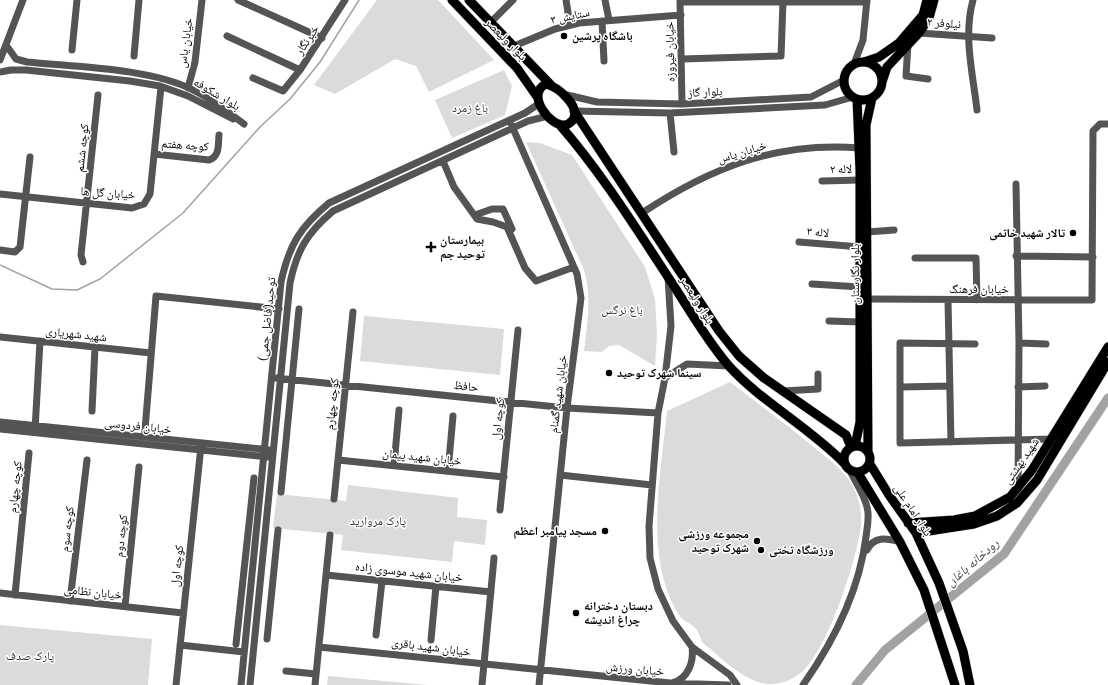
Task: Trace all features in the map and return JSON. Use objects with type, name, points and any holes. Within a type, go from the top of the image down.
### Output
[{"type":"main road","name":"بلوار ولیعصر","points":[[452,0],[522,74],[548,116],[559,124],[582,149],[708,339],[730,366],[754,389],[827,446],[844,463]]},
{"type":"main road","name":"بلوار ولیعصر","points":[[469,0],[552,86],[563,94],[720,331],[739,356],[764,378],[846,435],[853,446]]},
{"type":"main road","points":[[927,0],[923,15],[899,43],[879,56],[854,64],[847,71],[844,80],[846,90],[855,98],[872,98],[879,91],[887,66],[919,33],[929,18],[934,0]]},
{"type":"main road","points":[[879,56],[881,65],[887,66]]},
{"type":"main road","points":[[864,62],[877,68],[882,82]]},
{"type":"main road","points":[[522,74],[531,74],[533,70],[532,64]]},
{"type":"main road","points":[[539,101],[537,92],[541,87],[546,84],[552,86]]},
{"type":"main road","name":"بلوار نگارستان","points":[[853,446],[860,422],[860,148],[855,98]]},
{"type":"main road","name":"بلوار نگارستان","points":[[868,451],[866,125],[872,98]]},
{"type":"main road","points":[[559,124],[565,125],[571,123],[574,118],[574,111]]},
{"type":"main road","name":"شهید بهشتی","points":[[908,523],[954,520],[975,516],[998,505],[1010,497],[1032,470],[1108,347]]},
{"type":"main road","name":"شهید بهشتی","points":[[916,533],[974,524],[1007,511],[1027,494],[1076,417],[1108,362]]},
{"type":"main road","points":[[1067,412],[1076,417]]},
{"type":"main road","points":[[854,472],[865,470],[870,464],[868,451],[860,446],[853,446],[844,456],[844,463],[854,472],[900,542],[924,590],[955,685]]},
{"type":"main road","name":"بلوار امام علی","points":[[870,464],[916,533],[939,583],[963,651],[970,685]]},
{"type":"street","points":[[0,60],[23,0]]},
{"type":"street","points":[[72,50],[77,0]]},
{"type":"street","points":[[134,56],[139,0]]},
{"type":"street","name":"خیابان یاس","points":[[188,88],[195,62],[202,0]]},
{"type":"street","points":[[238,0],[322,38]]},
{"type":"street","name":"خبرنگار","points":[[253,78],[283,91],[300,70],[322,38],[345,0]]},
{"type":"street","points":[[491,22],[513,0]]},
{"type":"street","points":[[566,0],[570,25]]},
{"type":"street","points":[[604,61],[605,0]]},
{"type":"street","points":[[973,0],[968,16],[968,36],[977,110]]},
{"type":"street","points":[[680,1],[867,1],[863,40],[854,64]]},
{"type":"street","name":"خیابان فیروزه","points":[[680,1],[682,104]]},
{"type":"street","points":[[682,59],[781,56],[783,2]]},
{"type":"street","name":"ستایش ۳","points":[[514,46],[555,29],[570,25],[681,15]]},
{"type":"street","name":"نیلوفر ۲","points":[[919,33],[992,38]]},
{"type":"street","points":[[227,36],[300,70]]},
{"type":"street","points":[[908,44],[906,76],[928,79]]},
{"type":"street","name":"بلوار شکوفه","points":[[0,72],[26,70],[130,81],[161,87],[188,96],[215,112],[244,124],[219,105],[188,88],[162,79],[131,73],[27,62],[16,59],[6,45]]},
{"type":"street","name":"بلوار گاز","points":[[563,94],[598,102],[682,104],[811,97],[844,80]]},
{"type":"street","name":"خیابان گل ها","points":[[0,194],[132,208],[144,204],[150,194],[161,87]]},
{"type":"street","points":[[822,92],[827,97],[825,105]]},
{"type":"street","name":"کوچه ششم","points":[[83,262],[81,255],[98,95]]},
{"type":"street","name":"بلوار گاز","points":[[574,111],[670,113],[825,105],[855,98]]},
{"type":"street","name":"توحید(فاضل جمی)","points":[[241,685],[265,453],[278,308],[286,259],[296,237],[310,218],[329,203],[509,120],[539,101]]},
{"type":"street","points":[[590,101],[585,105],[586,109],[591,111]]},
{"type":"street","points":[[670,113],[674,152]]},
{"type":"street","name":"توحید(فاضل جمی)","points":[[250,685],[290,283],[294,262],[303,242],[317,225],[333,211],[513,128],[548,116]]},
{"type":"street","name":"خیابان شهید گمنام","points":[[509,120],[573,265],[580,285],[581,298],[567,408],[539,685]]},
{"type":"street","points":[[1016,256],[1092,257],[1093,131],[1100,124],[1108,124]]},
{"type":"street","name":"کوچه هفتم","points":[[154,154],[209,160],[214,158],[217,154],[219,135]]},
{"type":"street","name":"خیابان یاس","points":[[642,213],[712,172],[758,156],[812,147],[860,148]]},
{"type":"street","points":[[0,250],[14,252],[20,247],[30,157]]},
{"type":"street","points":[[443,161],[454,187],[476,217],[507,227],[525,268],[536,281],[573,265]]},
{"type":"street","points":[[413,164],[417,172]]},
{"type":"street","name":"لاله ۲","points":[[822,181],[860,180]]},
{"type":"street","points":[[1016,184],[1016,256],[1019,343],[1018,489]]},
{"type":"street","points":[[476,217],[492,209],[503,209],[530,271],[536,276],[573,265]]},
{"type":"street","points":[[866,232],[894,230]]},
{"type":"street","name":"لاله ۳","points":[[799,242],[860,247]]},
{"type":"street","name":"خیابان فرهنگ","points":[[867,299],[1092,300],[1092,257]]},
{"type":"street","points":[[915,258],[976,258],[977,300]]},
{"type":"street","points":[[668,277],[670,326],[665,378],[658,413],[649,526],[650,558],[658,589],[673,621],[692,647],[730,676],[736,685]]},
{"type":"street","points":[[812,284],[860,287]]},
{"type":"street","points":[[144,441],[156,296],[278,308]]},
{"type":"street","points":[[948,300],[951,442]]},
{"type":"street","points":[[281,492],[300,309]]},
{"type":"street","name":"کوچه چهارم","points":[[334,499],[353,312]]},
{"type":"street","points":[[830,322],[860,322]]},
{"type":"street","name":"کوچه اول","points":[[500,510],[518,330]]},
{"type":"street","name":"شهید شهریاری","points":[[0,337],[151,353]]},
{"type":"street","points":[[35,429],[40,341]]},
{"type":"street","points":[[975,344],[900,343],[900,443],[1051,439]]},
{"type":"street","points":[[1019,343],[1046,344]]},
{"type":"street","points":[[92,411],[95,347]]},
{"type":"street","points":[[665,378],[687,364],[730,366]]},
{"type":"street","points":[[783,391],[818,389],[818,374]]},
{"type":"street","name":"حافظ","points":[[272,377],[567,408],[658,413]]},
{"type":"street","points":[[901,387],[949,386]]},
{"type":"street","points":[[1018,387],[1045,386]]},
{"type":"street","points":[[394,465],[399,410]]},
{"type":"street","points":[[448,471],[453,416]]},
{"type":"street","name":"خیابان فردوسی","points":[[0,422],[35,429],[273,454]]},
{"type":"street","name":"خیابان فردوسی","points":[[0,429],[35,429]]},
{"type":"street","name":"کوچه اول","points":[[176,685],[201,446]]},
{"type":"street","name":"کوچه چهارم","points":[[15,595],[29,453]]},
{"type":"street","name":"کوچه سوم","points":[[70,601],[87,460]]},
{"type":"street","name":"خیابان شهید پیمان","points":[[338,460],[504,477]]},
{"type":"street","name":"کوچه دوم","points":[[125,606],[139,467]]},
{"type":"street","points":[[802,685],[818,663],[839,626],[851,598],[864,554],[868,522],[867,508],[854,472]]},
{"type":"street","points":[[560,475],[652,485]]},
{"type":"street","points":[[236,644],[254,478]]},
{"type":"street","points":[[267,639],[278,530]]},
{"type":"street","points":[[315,685],[330,535]]},
{"type":"street","points":[[864,554],[870,544],[878,539],[886,538],[900,542]]},
{"type":"street","points":[[482,685],[494,558]]},
{"type":"street","name":"خیابان شهید موسوی زاده","points":[[326,575],[491,592]]},
{"type":"street","points":[[376,635],[382,581]]},
{"type":"street","points":[[431,640],[436,586]]},
{"type":"street","points":[[241,591],[251,592]]},
{"type":"street","points":[[259,592],[271,594]]},
{"type":"street","name":"خیابان نظامی","points":[[0,593],[183,613]]},
{"type":"street","points":[[180,645],[244,652]]},
{"type":"street","name":"خیابان شهید باقری","points":[[319,647],[540,671]]},
{"type":"street","points":[[670,683],[676,682],[686,673],[692,661],[692,647]]},
{"type":"street","points":[[286,671],[316,674]]},
{"type":"street","name":"خیابان ورزش","points":[[540,671],[670,683],[728,685]]},
{"type":"green space","points":[[377,0],[438,0],[494,60],[429,92],[416,66],[395,59],[335,94],[314,85]]},
{"type":"green space","name":"باغ زمرد","points":[[504,70],[512,86],[505,115],[452,138],[435,100]]},
{"type":"green space","name":"باغ نرگس","points":[[526,142],[540,143],[572,155],[645,267],[655,299],[657,333],[655,366],[619,345],[609,346],[602,352],[584,351],[588,290],[584,270]]},
{"type":"green space","points":[[364,316],[504,329],[500,375],[360,361]]},
{"type":"green space","name":"مجموعه ورزشی شهرک توحید","points":[[730,382],[837,466],[852,485],[860,509],[861,526],[853,560],[840,603],[822,643],[813,659],[803,671],[791,679],[777,684],[758,682],[741,674],[704,644],[697,630],[679,615],[668,592],[661,568],[657,516],[667,411]]},
{"type":"green space","name":"پارک مروارید","points":[[348,485],[458,498],[457,517],[487,520],[485,545],[454,541],[452,562],[341,550],[343,535],[273,528],[277,494],[346,501]]},
{"type":"green space","name":"پارک صدف","points":[[0,625],[152,639],[148,685],[0,685]]},
{"type":"green space","points":[[328,676],[428,685],[327,685]]},
{"type":"waterway","points":[[0,265],[52,289],[77,290],[100,279],[183,213],[260,127],[290,99],[320,62],[359,0]]},
{"type":"waterway","name":"رودخانه باغان","points":[[856,685],[885,650],[1004,554],[1108,398]]},
{"type":"place","name":"باشگاه پرشین","points":[[564,36]]},
{"type":"place","name":"تالار شهید خاتمی","points":[[1073,233]]},
{"type":"place","name":"بیمارستان توحید جم","points":[[431,247]]},
{"type":"place","name":"سینما شهرک توحید","points":[[609,373]]},
{"type":"place","name":"مسجد پیامبر اعظم","points":[[605,531]]},
{"type":"place","name":"مجموعه ورزشی شهرک توحید","points":[[757,541]]},
{"type":"place","name":"ورزشگاه تختی","points":[[761,550]]},
{"type":"place","name":"دبستان دخترانه چراغ اندیشه","points":[[576,613]]}]
